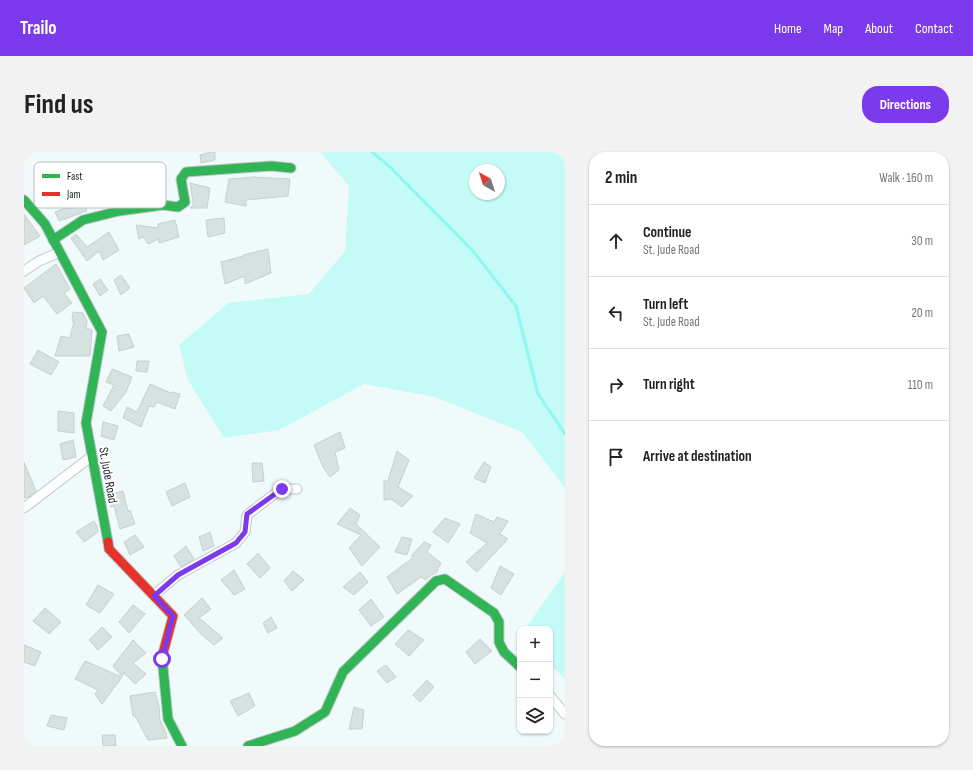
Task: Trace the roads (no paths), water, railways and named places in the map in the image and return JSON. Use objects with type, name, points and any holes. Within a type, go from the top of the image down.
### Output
[{"type":"street","points":[[166,205],[178,207],[185,202],[181,179],[186,172],[271,166],[291,168]]},
{"type":"street","name":"St. Jude Road","points":[[24,200],[45,224],[102,332],[86,423],[109,549],[173,616],[162,659],[168,719],[182,746]]},
{"type":"street","points":[[53,240],[83,220],[119,211],[141,208]]},
{"type":"street","points":[[24,271],[39,261],[60,252]]},
{"type":"street","points":[[24,508],[92,456]]},
{"type":"street","points":[[154,596],[178,575],[236,543],[245,532],[247,514],[282,489],[297,489]]},
{"type":"street","points":[[248,746],[295,730],[325,712],[343,672],[436,581],[445,579],[494,613],[499,622],[499,642],[504,652],[517,664]]},
{"type":"street","points":[[552,698],[565,714]]},
{"type":"waterway","points":[[372,152],[390,167],[473,251],[516,306],[538,394],[565,434]]}]
